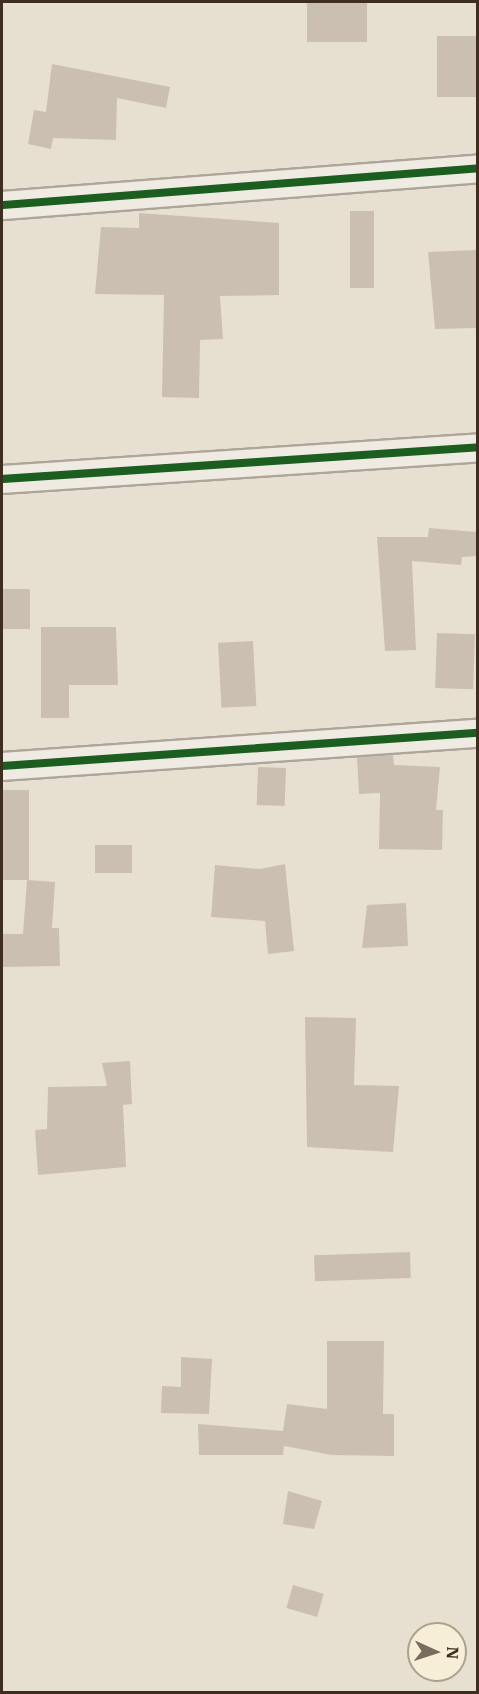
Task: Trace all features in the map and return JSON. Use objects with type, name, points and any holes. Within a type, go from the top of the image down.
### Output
[{"type":"street","points":[[2,205],[477,168]]},
{"type":"street","points":[[2,479],[477,447]]},
{"type":"street","points":[[2,766],[477,733]]},
{"type":"building","points":[[307,2],[367,2],[367,42],[307,42]]},
{"type":"building","points":[[437,36],[477,36],[477,97],[437,97]]},
{"type":"building","points":[[52,64],[170,87],[166,108],[117,98],[116,140],[53,138],[51,149],[28,144],[34,110],[46,112]]},
{"type":"building","points":[[350,211],[374,211],[374,288],[350,288]]},
{"type":"building","points":[[139,213],[279,223],[279,295],[220,296],[223,339],[200,340],[199,398],[162,397],[164,295],[95,294],[101,227],[139,228]]},
{"type":"building","points":[[477,250],[476,328],[435,329],[428,252]]},
{"type":"building","points":[[429,528],[477,532],[477,556],[462,557],[461,565],[412,561],[416,650],[385,651],[377,537],[428,537]]},
{"type":"building","points":[[2,589],[30,589],[30,629],[2,629]]},
{"type":"building","points":[[41,627],[116,627],[118,685],[69,685],[69,718],[41,718]]},
{"type":"building","points":[[437,633],[475,634],[473,689],[435,688]]},
{"type":"building","points":[[253,641],[256,706],[221,708],[218,643]]},
{"type":"building","points":[[393,755],[394,765],[440,767],[436,810],[443,810],[442,850],[379,849],[380,793],[359,794],[357,757]]},
{"type":"building","points":[[258,767],[286,768],[285,806],[257,805]]},
{"type":"building","points":[[2,790],[29,790],[29,880],[2,880]]},
{"type":"building","points":[[95,845],[132,845],[132,873],[95,873]]},
{"type":"building","points":[[285,864],[294,951],[268,954],[265,921],[211,917],[215,865],[260,869]]},
{"type":"building","points":[[27,880],[55,882],[52,928],[59,928],[60,966],[2,967],[2,934],[23,934]]},
{"type":"building","points":[[406,903],[408,946],[362,948],[367,905]]},
{"type":"building","points":[[305,1017],[356,1018],[354,1085],[399,1086],[393,1152],[307,1147]]},
{"type":"building","points":[[130,1061],[132,1104],[123,1105],[126,1167],[38,1175],[35,1130],[47,1129],[48,1087],[107,1086],[102,1063]]},
{"type":"building","points":[[410,1252],[411,1278],[315,1281],[314,1255]]},
{"type":"building","points":[[327,1341],[384,1341],[383,1414],[394,1414],[394,1456],[332,1455],[284,1446],[283,1455],[199,1455],[198,1424],[283,1431],[287,1404],[327,1409]]},
{"type":"building","points":[[181,1357],[212,1359],[209,1414],[161,1413],[162,1386],[181,1387]]},
{"type":"building","points":[[288,1491],[322,1501],[314,1529],[283,1524]]},
{"type":"building","points":[[293,1585],[324,1594],[317,1617],[286,1608]]},
{"type":"cycle path","points":[[2,205],[478,168]]},
{"type":"cycle path","points":[[2,479],[478,447]]},
{"type":"cycle path","points":[[2,766],[478,733]]}]
